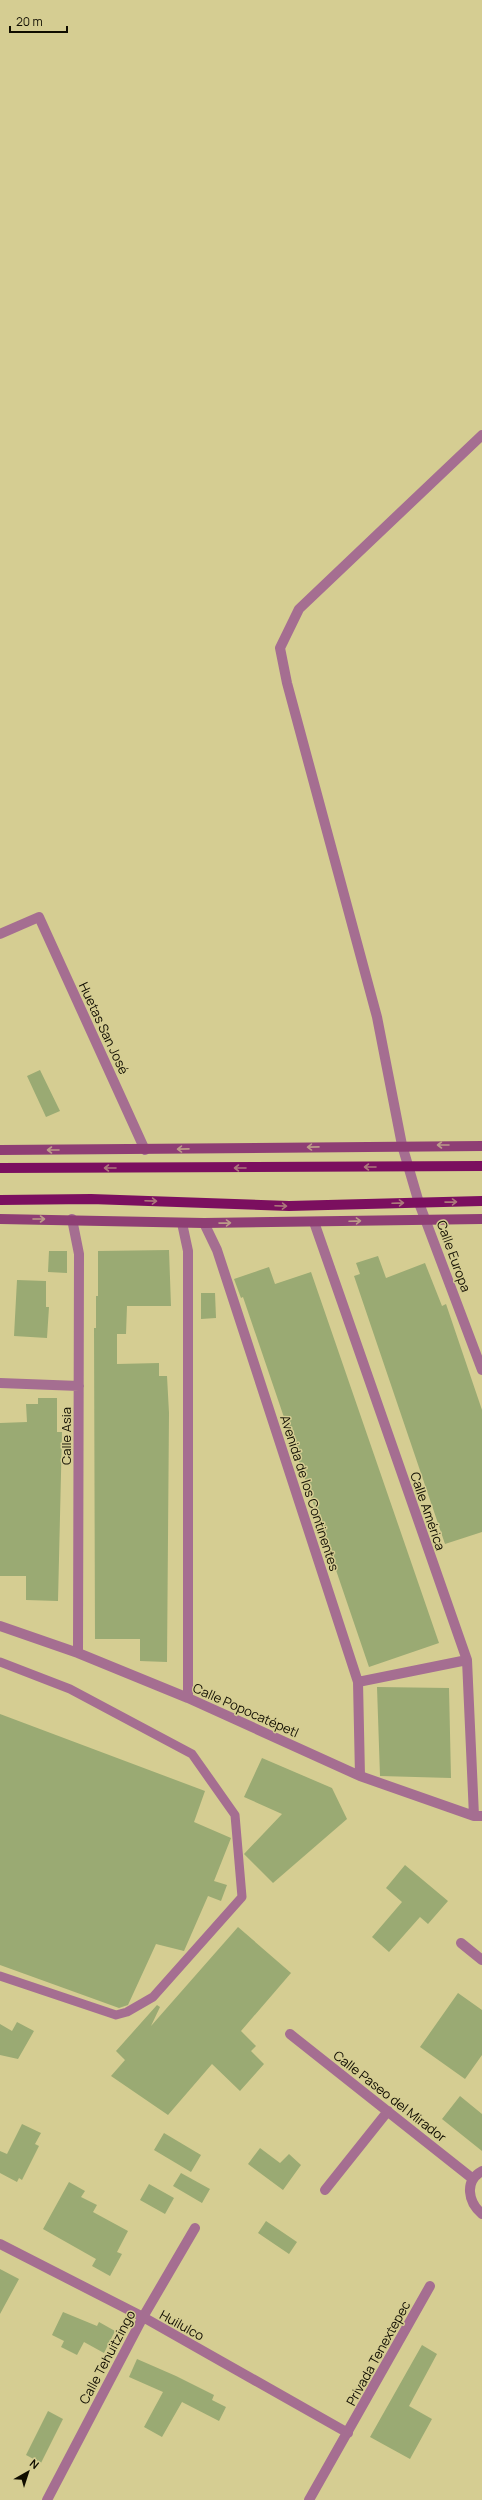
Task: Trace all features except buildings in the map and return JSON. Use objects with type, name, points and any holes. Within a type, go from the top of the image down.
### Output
[{"type":"main road","points":[[0,1168],[482,1166]]},
{"type":"main road","points":[[0,1200],[91,1199],[289,1206],[482,1201]]},
{"type":"street","name":"Calle Europa","points":[[482,435],[299,609],[280,648],[287,683],[377,1017],[402,1145],[420,1203],[482,1370]]},
{"type":"street","name":"Huetas San José","points":[[0,934],[39,918],[145,1150]]},
{"type":"street","points":[[0,1150],[145,1150],[402,1145],[482,1146]]},
{"type":"street","points":[[0,1219],[72,1219],[204,1223],[482,1218]]},
{"type":"street","name":"Calle Asia","points":[[72,1219],[79,1254],[78,1653]]},
{"type":"street","name":"Calle América","points":[[314,1222],[467,1660],[478,1816]]},
{"type":"street","points":[[182,1223],[188,1251],[188,1698]]},
{"type":"street","name":"Avenida de los Continentes","points":[[204,1223],[217,1250],[358,1682],[360,1776]]},
{"type":"street","points":[[0,1383],[79,1386]]},
{"type":"street","name":"Calle Popocatépetl","points":[[0,1626],[78,1653],[188,1698],[360,1776],[478,1816]]},
{"type":"street","points":[[358,1682],[467,1660]]},
{"type":"street","points":[[461,1943],[482,1960]]},
{"type":"street","name":"Calle Paseo del Mirador","points":[[290,2034],[473,2179]]},
{"type":"street","points":[[325,2190],[388,2111]]},
{"type":"street","points":[[482,2171],[473,2179],[469,2189],[470,2199],[475,2208],[482,2214]]},
{"type":"street","name":"Calle Tehuitzingo","points":[[47,2500],[143,2317],[195,2228]]},
{"type":"street","name":"Huilulco","points":[[0,2244],[143,2317],[348,2433]]},
{"type":"street","name":"Privada Tenextepec","points":[[309,2500],[430,2286]]},
{"type":"lane","points":[[0,1662],[70,1689],[192,1754],[235,1815],[242,1897],[153,1997],[127,2012],[116,2015],[0,1976]]}]
